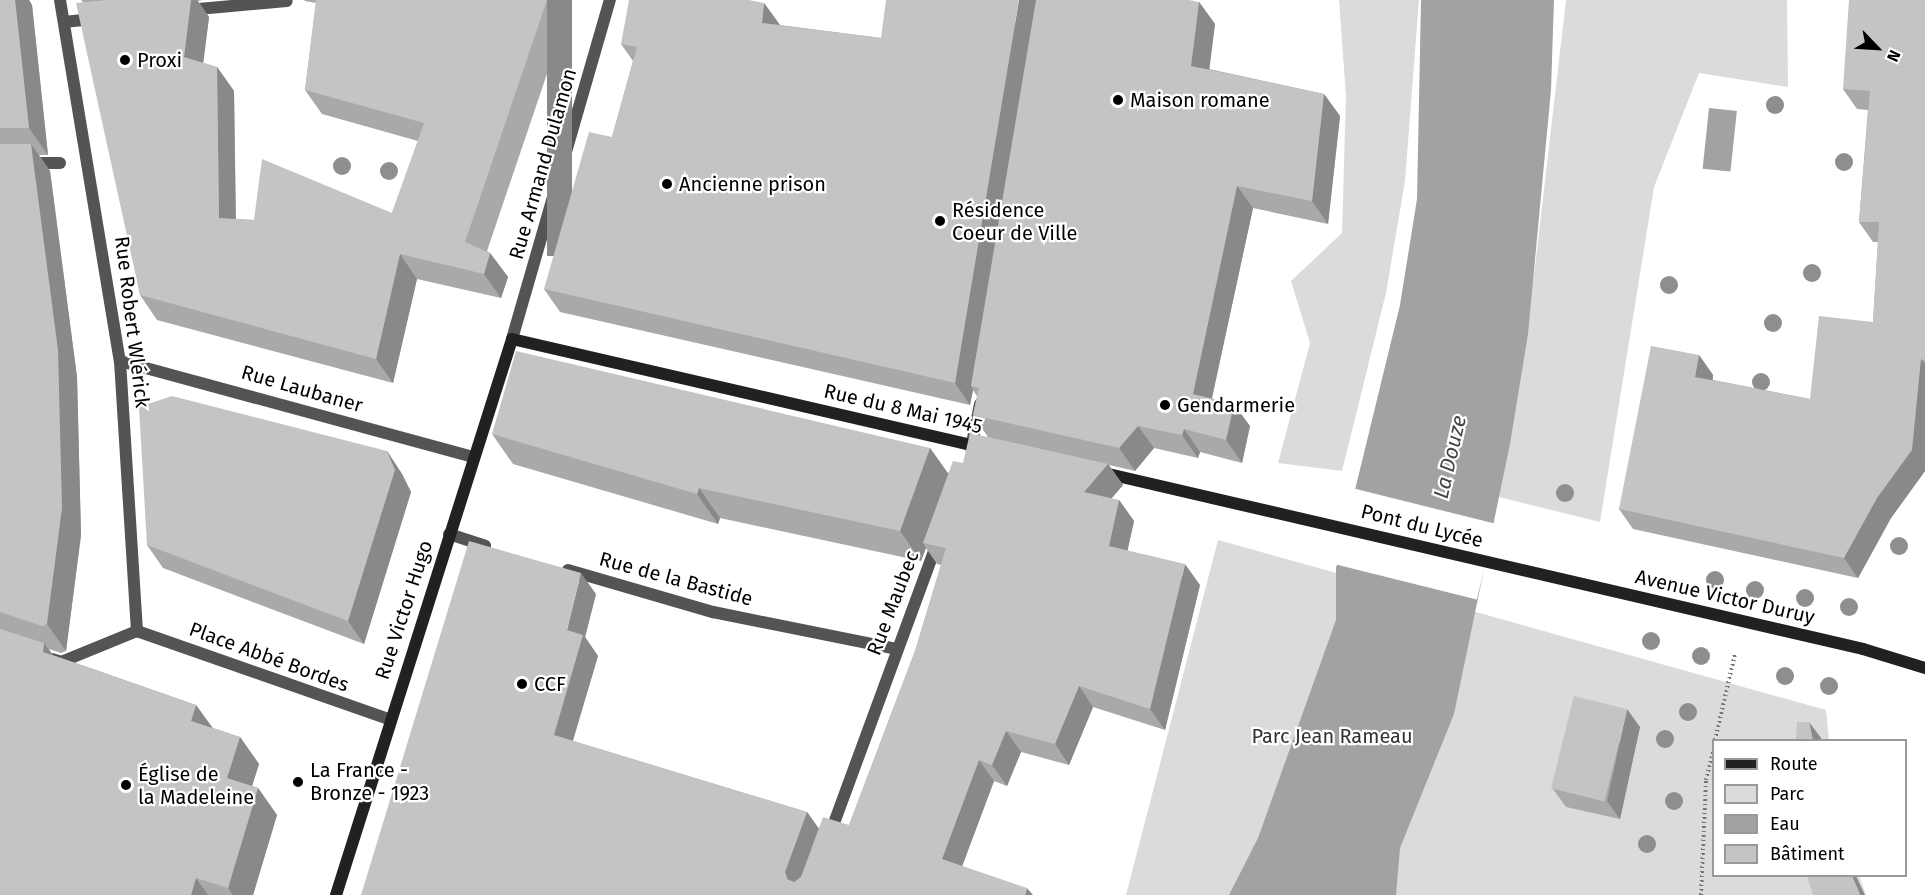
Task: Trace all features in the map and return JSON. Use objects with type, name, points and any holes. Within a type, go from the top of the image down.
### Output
[{"type":"main road","name":"Rue du 8 Mai 1945","points":[[512,339],[994,450]]},
{"type":"main road","name":"Rue Victor Hugo","points":[[336,895],[388,719],[512,339]]},
{"type":"main road","name":"Pont du Lycée","points":[[1083,468],[1320,521],[1515,569]]},
{"type":"main road","name":"Avenue Victor Duruy","points":[[1515,569],[1863,649],[1925,668]]},
{"type":"street","name":"Rue Robert Wlérick","points":[[60,0],[120,360],[137,631]]},
{"type":"street","name":"Rue Armand Dulamon","points":[[512,339],[610,0]]},
{"type":"street","points":[[168,12],[287,1]]},
{"type":"street","points":[[64,22],[108,18]]},
{"type":"street","points":[[0,163],[60,163]]},
{"type":"street","name":"Rue Laubaner","points":[[120,360],[473,457]]},
{"type":"street","points":[[965,466],[972,446],[982,387]]},
{"type":"street","name":"Rue Maubec","points":[[823,852],[896,649],[945,523]]},
{"type":"street","points":[[449,534],[501,551]]},
{"type":"street","name":"Rue de la Bastide","points":[[557,567],[713,612],[896,649]]},
{"type":"street","points":[[41,656],[61,662],[137,631]]},
{"type":"street","name":"Place Abbé Bordes","points":[[137,631],[388,719]]},
{"type":"path","points":[[1715,739],[1735,654]]},
{"type":"path","points":[[1701,895],[1706,780],[1712,753]]},
{"type":"green space","points":[[1339,0],[1419,0],[1405,181],[1386,293],[1342,471],[1278,463],[1310,343],[1291,281],[1342,233],[1346,96]]},
{"type":"green space","points":[[1566,0],[1787,0],[1788,87],[1699,73],[1654,187],[1600,522],[1499,497],[1535,267]]},
{"type":"green space","name":"Parc Jean Rameau","points":[[1218,540],[1826,710],[1829,739],[1712,739],[1712,877],[1859,877],[1866,895],[1126,895]]},
{"type":"water","name":"La Douze","points":[[1421,0],[1554,0],[1551,90],[1528,334],[1510,444],[1454,714],[1400,848],[1396,895],[1229,895],[1258,838],[1336,620],[1336,568],[1400,305],[1417,199]]},
{"type":"water","points":[[1709,108],[1737,111],[1730,172],[1703,169]]},
{"type":"pier","points":[[1352,488],[1496,524],[1477,599],[1333,564]]},
{"type":"building","points":[[0,0],[15,0],[29,128],[0,128]]},
{"type":"building","points":[[108,0],[191,0],[184,57],[217,67],[219,218],[254,220],[262,159],[392,213],[424,123],[305,90],[316,0],[547,0],[465,242],[490,253],[484,274],[400,254],[376,359],[140,295],[76,3]]},
{"type":"building","points":[[629,0],[749,0],[764,3],[762,23],[881,38],[886,0],[1019,0],[955,383],[544,289],[589,132],[612,137],[637,47],[621,44]]},
{"type":"building","points":[[1036,0],[1189,0],[1199,2],[1191,66],[1324,94],[1312,201],[1237,186],[1193,394],[1234,404],[1226,440],[1184,429],[1182,435],[1138,426],[1119,448],[973,415],[979,388],[971,386]]},
{"type":"building","points":[[1849,0],[1925,0],[1925,361],[1921,359],[1912,450],[1877,498],[1844,558],[1619,509],[1651,346],[1699,355],[1695,377],[1810,399],[1819,316],[1873,322],[1879,222],[1859,222],[1870,91],[1843,89]]},
{"type":"building","points":[[0,144],[31,144],[58,350],[62,508],[47,624],[42,626],[0,612]]},
{"type":"building","points":[[516,351],[930,448],[900,531],[699,488],[697,494],[492,434]]},
{"type":"building","points":[[172,396],[387,451],[395,470],[348,621],[147,545],[139,407]]},
{"type":"building","points":[[970,433],[1108,464],[1084,492],[1119,500],[1109,546],[1185,564],[1150,709],[1079,686],[1055,744],[1006,731],[992,765],[979,760],[942,859],[1027,888],[1025,895],[361,895],[469,541],[581,573],[567,630],[583,635],[554,735],[807,812],[785,872],[787,879],[794,882],[801,877],[823,817],[849,825],[915,651],[946,548],[923,543],[953,461],[963,463]]},
{"type":"building","name":"Église de la Madeleine","points":[[0,629],[44,643],[43,652],[196,705],[191,721],[240,737],[227,778],[258,788],[228,888],[196,878],[191,895],[0,895]]},
{"type":"building","points":[[1574,696],[1627,709],[1604,801],[1551,788]]},
{"type":"building","points":[[1797,722],[1809,722],[1813,739],[1796,739]]},
{"type":"building","points":[[1807,877],[1852,877],[1860,895],[1813,895]]},
{"type":"place","name":"Proxi","points":[[125,60]]},
{"type":"place","name":"Maison romane","points":[[1118,100]]},
{"type":"place","name":"Ancienne prison","points":[[667,184]]},
{"type":"place","name":"Résidence Coeur de Ville","points":[[940,221]]},
{"type":"place","name":"Gendarmerie","points":[[1165,405]]},
{"type":"place","name":"CCF","points":[[522,684]]},
{"type":"place","name":"La France - Bronze - 1923","points":[[298,782]]},
{"type":"place","name":"Église de la Madeleine","points":[[126,785]]}]
